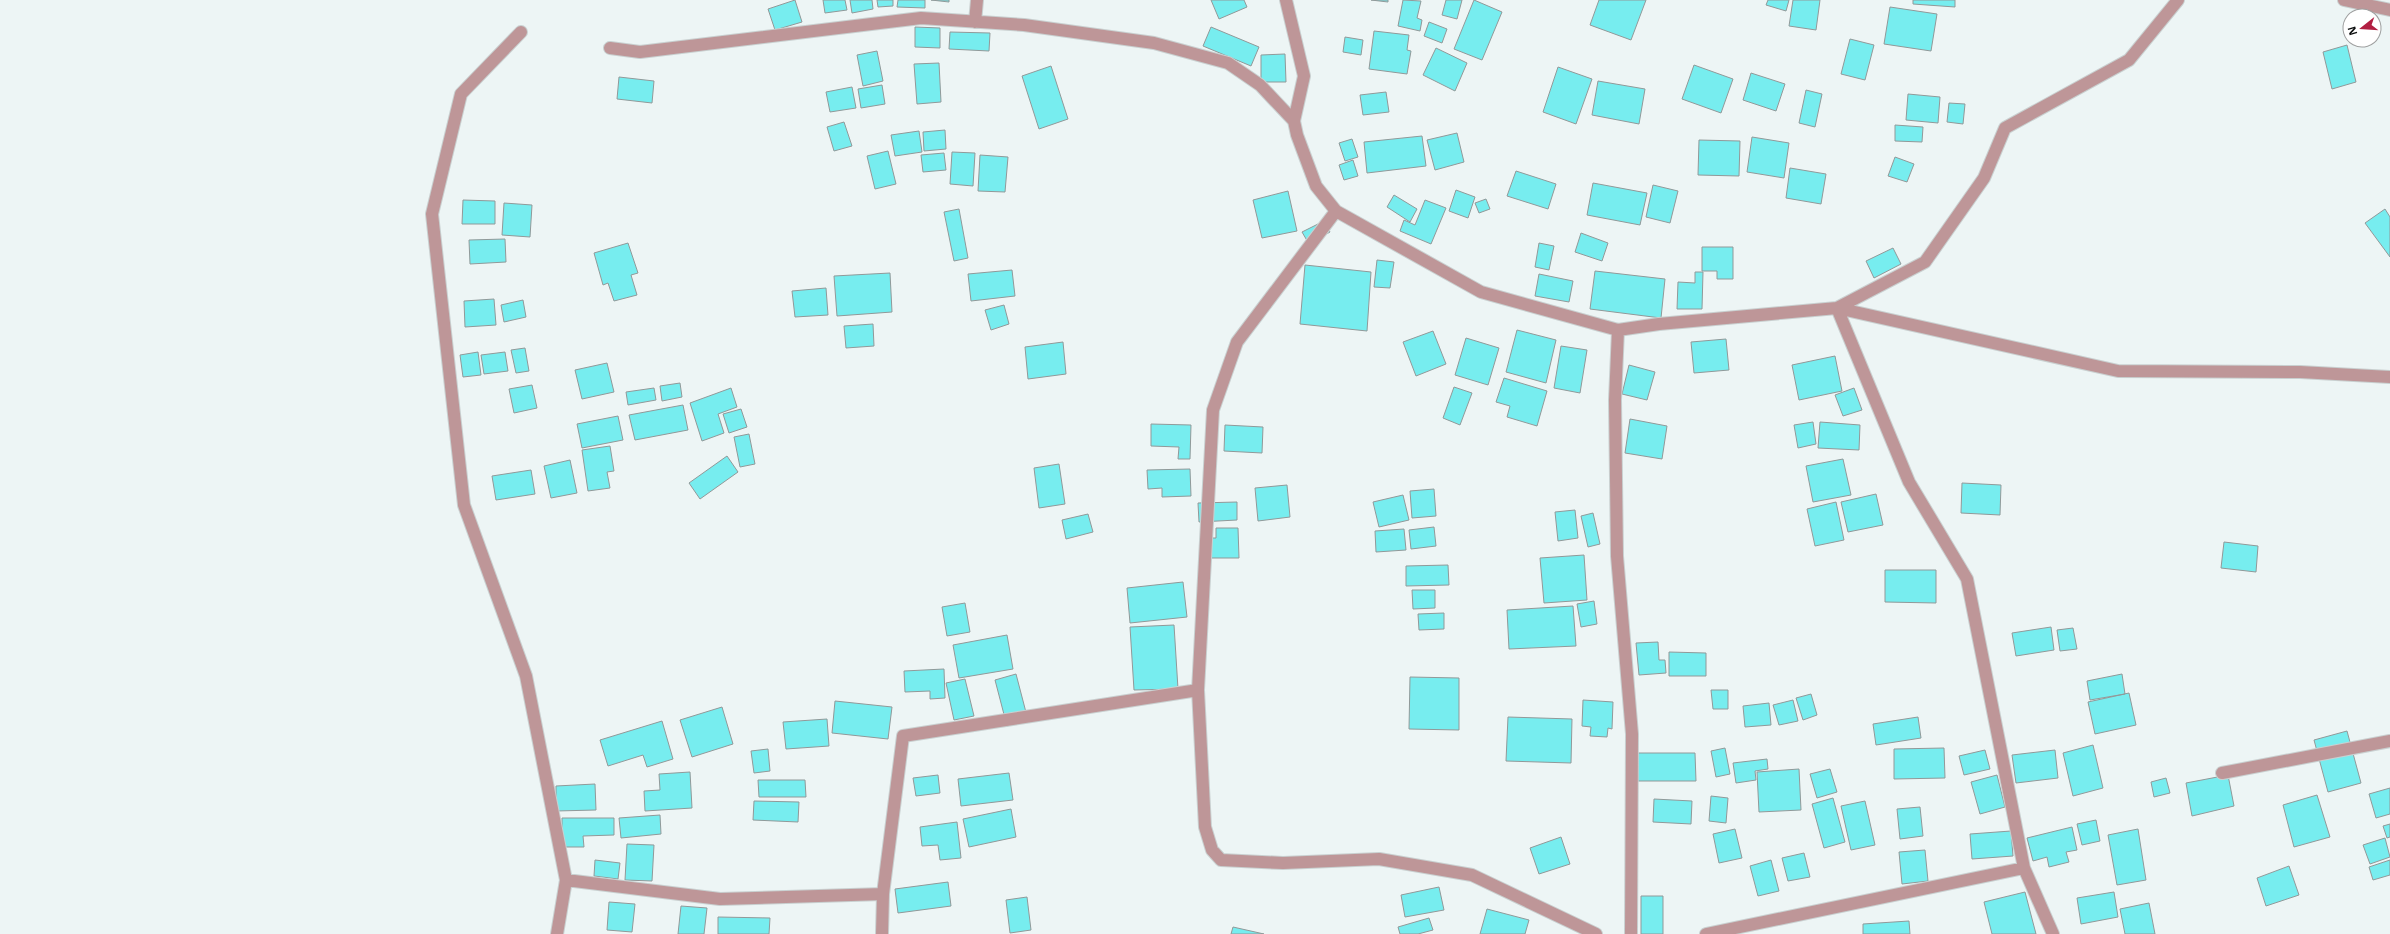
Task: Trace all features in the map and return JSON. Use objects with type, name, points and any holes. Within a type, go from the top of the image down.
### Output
[{"type":"street","points":[[975,22],[977,0]]},
{"type":"street","points":[[1286,0],[1304,76],[1294,121],[1297,135],[1316,186],[1336,211],[1481,292],[1618,330],[1659,324],[1837,308],[2118,371],[2300,372],[2390,377]]},
{"type":"street","points":[[1837,308],[1925,262],[1984,178],[2005,128],[2129,60],[2178,0]]},
{"type":"street","points":[[2344,0],[2390,10]]},
{"type":"street","points":[[610,48],[640,52],[921,18],[1024,25],[1154,43],[1228,63],[1260,85],[1294,121]]},
{"type":"street","points":[[521,32],[461,94],[432,214],[464,505],[526,676],[566,880],[557,934]]},
{"type":"street","points":[[1336,211],[1237,342],[1213,410],[1198,690],[1205,827],[1212,850],[1222,860],[1283,863],[1379,859],[1472,875],[1596,934]]},
{"type":"street","points":[[1837,308],[1909,482],[1967,578],[2024,868],[2053,934]]},
{"type":"street","points":[[1618,330],[1615,400],[1617,556],[1632,734],[1631,934]]},
{"type":"street","points":[[882,934],[883,894],[903,736],[1198,690]]},
{"type":"street","points":[[2222,773],[2390,741]]},
{"type":"street","points":[[1706,934],[2024,868]]},
{"type":"street","points":[[566,880],[720,899],[883,894]]},
{"type":"building","points":[[795,0],[802,22],[775,30],[768,9]]},
{"type":"building","points":[[823,0],[845,0],[847,10],[825,13]]},
{"type":"building","points":[[850,0],[872,0],[873,9],[852,13]]},
{"type":"building","points":[[877,0],[893,0],[893,6],[878,7]]},
{"type":"building","points":[[898,0],[925,0],[925,8],[897,7]]},
{"type":"building","points":[[931,0],[949,0],[949,2]]},
{"type":"building","points":[[1211,0],[1244,0],[1247,7],[1219,19]]},
{"type":"building","points":[[1371,0],[1388,0],[1388,2]]},
{"type":"building","points":[[1403,0],[1421,1],[1417,18],[1422,20],[1420,31],[1398,26]]},
{"type":"building","points":[[1446,0],[1462,0],[1457,19],[1442,15]]},
{"type":"building","points":[[1474,0],[1502,12],[1482,60],[1454,49]]},
{"type":"building","points":[[1599,0],[1646,0],[1631,40],[1590,25]]},
{"type":"building","points":[[1768,0],[1789,0],[1786,11],[1766,5]]},
{"type":"building","points":[[1793,0],[1820,0],[1816,30],[1789,26]]},
{"type":"building","points":[[1913,0],[1955,0],[1955,7],[1913,4]]},
{"type":"building","points":[[1890,7],[1937,14],[1931,51],[1884,44]]},
{"type":"building","points":[[1429,22],[1447,29],[1442,43],[1424,36]]},
{"type":"building","points":[[915,27],[940,28],[940,48],[915,47]]},
{"type":"building","points":[[1211,27],[1259,47],[1251,66],[1203,46]]},
{"type":"building","points":[[1374,31],[1409,35],[1407,50],[1411,51],[1407,74],[1369,69]]},
{"type":"building","points":[[950,32],[990,33],[989,51],[949,49]]},
{"type":"building","points":[[1345,37],[1363,40],[1361,55],[1343,52]]},
{"type":"building","points":[[1850,39],[1874,45],[1865,80],[1841,74]]},
{"type":"building","points":[[2342,46],[2342,48],[2348,48],[2356,82],[2332,89],[2323,52]]},
{"type":"building","points":[[1436,48],[1467,63],[1455,91],[1423,75]]},
{"type":"building","points":[[877,51],[883,81],[863,86],[857,55]]},
{"type":"building","points":[[1285,54],[1286,82],[1261,82],[1261,55]]},
{"type":"building","points":[[939,63],[941,102],[917,104],[914,64]]},
{"type":"building","points":[[1694,65],[1733,79],[1721,113],[1682,99]]},
{"type":"building","points":[[1051,66],[1068,119],[1039,129],[1022,76]]},
{"type":"building","points":[[1558,67],[1592,79],[1576,124],[1543,112]]},
{"type":"building","points":[[1751,73],[1785,84],[1776,111],[1743,100]]},
{"type":"building","points":[[619,77],[654,81],[652,103],[617,99]]},
{"type":"building","points":[[1598,81],[1645,89],[1639,124],[1592,115]]},
{"type":"building","points":[[882,85],[885,104],[861,108],[858,89]]},
{"type":"building","points":[[852,87],[856,108],[830,112],[826,92]]},
{"type":"building","points":[[1806,90],[1822,94],[1815,127],[1799,123]]},
{"type":"building","points":[[1386,92],[1389,112],[1363,115],[1360,95]]},
{"type":"building","points":[[1908,94],[1940,97],[1938,123],[1906,120]]},
{"type":"building","points":[[1949,103],[1965,104],[1963,124],[1947,122]]},
{"type":"building","points":[[844,122],[852,146],[834,151],[827,127]]},
{"type":"building","points":[[1895,125],[1923,127],[1922,142],[1895,141]]},
{"type":"building","points":[[945,130],[946,149],[924,151],[923,132]]},
{"type":"building","points":[[919,131],[922,152],[895,156],[891,135]]},
{"type":"building","points":[[1457,133],[1464,162],[1435,170],[1427,140]]},
{"type":"building","points":[[1422,136],[1426,166],[1367,173],[1364,142]]},
{"type":"building","points":[[1752,137],[1789,143],[1784,178],[1747,172]]},
{"type":"building","points":[[1352,139],[1358,157],[1345,161],[1339,143]]},
{"type":"building","points":[[1699,140],[1740,141],[1739,176],[1698,175]]},
{"type":"building","points":[[888,151],[896,184],[875,189],[867,156]]},
{"type":"building","points":[[952,152],[975,153],[973,186],[950,184]]},
{"type":"building","points":[[944,153],[946,170],[923,172],[921,155]]},
{"type":"building","points":[[980,155],[1008,157],[1005,192],[978,191]]},
{"type":"building","points":[[1895,157],[1914,164],[1907,182],[1888,176]]},
{"type":"building","points":[[1353,160],[1358,176],[1344,180],[1339,165]]},
{"type":"building","points":[[1790,168],[1826,174],[1821,204],[1786,198]]},
{"type":"building","points":[[1516,171],[1556,184],[1548,209],[1507,196]]},
{"type":"building","points":[[1593,183],[1647,193],[1640,225],[1587,215]]},
{"type":"building","points":[[1653,185],[1678,191],[1670,223],[1646,217]]},
{"type":"building","points":[[1456,190],[1475,197],[1468,218],[1449,211]]},
{"type":"building","points":[[1288,191],[1297,231],[1262,238],[1253,200]]},
{"type":"building","points":[[1394,195],[1417,209],[1410,222],[1387,207]]},
{"type":"building","points":[[1486,199],[1490,209],[1479,213],[1475,203]]},
{"type":"building","points":[[463,200],[495,201],[495,224],[462,224]]},
{"type":"building","points":[[1425,200],[1446,208],[1431,244],[1400,231],[1404,220],[1415,225]]},
{"type":"building","points":[[504,203],[532,205],[530,237],[502,235]]},
{"type":"building","points":[[959,209],[968,258],[954,261],[944,212]]},
{"type":"building","points":[[2385,209],[2390,217],[2390,257],[2365,223]]},
{"type":"building","points":[[1324,221],[1330,232],[1309,244],[1302,232]]},
{"type":"building","points":[[1581,233],[1608,243],[1602,261],[1575,252]]},
{"type":"building","points":[[505,239],[506,262],[470,264],[469,240]]},
{"type":"building","points":[[628,243],[638,273],[631,275],[637,295],[614,301],[608,283],[603,285],[594,253]]},
{"type":"building","points":[[1539,243],[1554,246],[1549,270],[1535,267]]},
{"type":"building","points":[[1702,247],[1733,247],[1733,279],[1717,279],[1717,271],[1702,271]]},
{"type":"building","points":[[1893,248],[1901,264],[1874,278],[1866,261]]},
{"type":"building","points":[[1377,260],[1394,262],[1390,288],[1374,287]]},
{"type":"building","points":[[1305,265],[1371,272],[1367,331],[1300,324]]},
{"type":"building","points":[[1012,270],[1015,296],[971,301],[968,274]]},
{"type":"building","points":[[1595,271],[1665,279],[1661,318],[1590,309]]},
{"type":"building","points":[[1695,272],[1703,272],[1702,309],[1677,309],[1678,282],[1695,283]]},
{"type":"building","points":[[890,273],[892,312],[837,316],[834,276]]},
{"type":"building","points":[[1539,274],[1573,281],[1569,302],[1535,296]]},
{"type":"building","points":[[826,288],[828,315],[795,317],[792,291]]},
{"type":"building","points":[[494,299],[496,325],[465,327],[464,301]]},
{"type":"building","points":[[523,300],[526,317],[504,322],[501,305]]},
{"type":"building","points":[[1004,305],[1009,324],[991,330],[985,310]]},
{"type":"building","points":[[873,324],[874,346],[846,348],[844,326]]},
{"type":"building","points":[[1517,330],[1556,340],[1546,383],[1506,372]]},
{"type":"building","points":[[1433,331],[1446,364],[1416,376],[1403,342]]},
{"type":"building","points":[[1466,338],[1499,348],[1488,385],[1455,375]]},
{"type":"building","points":[[1726,339],[1729,370],[1694,373],[1691,342]]},
{"type":"building","points":[[1063,342],[1066,374],[1028,379],[1025,347]]},
{"type":"building","points":[[1561,346],[1587,350],[1580,393],[1554,388]]},
{"type":"building","points":[[525,348],[529,371],[516,373],[511,350]]},
{"type":"building","points":[[478,352],[481,375],[463,377],[460,355]]},
{"type":"building","points":[[505,352],[508,371],[484,374],[481,355]]},
{"type":"building","points":[[1835,356],[1842,391],[1799,400],[1792,365]]},
{"type":"building","points":[[607,363],[614,392],[582,399],[575,370]]},
{"type":"building","points":[[1629,365],[1655,372],[1647,400],[1622,394]]},
{"type":"building","points":[[1504,378],[1547,391],[1537,426],[1507,417],[1510,406],[1496,402]]},
{"type":"building","points":[[680,383],[682,397],[662,401],[660,386]]},
{"type":"building","points":[[532,385],[537,408],[514,413],[509,389]]},
{"type":"building","points":[[1454,387],[1472,393],[1460,425],[1443,418]]},
{"type":"building","points":[[654,388],[656,400],[628,405],[626,392]]},
{"type":"building","points":[[731,388],[737,407],[718,414],[724,433],[702,441],[690,403]]},
{"type":"building","points":[[1854,388],[1862,410],[1843,416],[1835,395]]},
{"type":"building","points":[[683,405],[688,430],[635,440],[629,415]]},
{"type":"building","points":[[741,409],[747,427],[729,433],[723,414]]},
{"type":"building","points":[[618,416],[623,440],[582,448],[577,424]]},
{"type":"building","points":[[1630,419],[1667,426],[1662,459],[1625,453]]},
{"type":"building","points":[[1813,422],[1816,444],[1798,448],[1794,425]]},
{"type":"building","points":[[1820,422],[1860,425],[1859,450],[1818,448]]},
{"type":"building","points":[[1151,424],[1191,425],[1190,459],[1178,459],[1179,447],[1151,446]]},
{"type":"building","points":[[1225,425],[1263,427],[1262,453],[1224,451]]},
{"type":"building","points":[[749,434],[755,464],[740,467],[734,437]]},
{"type":"building","points":[[610,446],[614,471],[607,472],[610,488],[588,491],[582,450]]},
{"type":"building","points":[[727,456],[738,472],[700,499],[689,483]]},
{"type":"building","points":[[1843,459],[1851,495],[1813,502],[1806,466]]},
{"type":"building","points":[[570,460],[577,493],[551,498],[544,466]]},
{"type":"building","points":[[1059,464],[1065,504],[1039,508],[1034,468]]},
{"type":"building","points":[[1190,469],[1191,496],[1162,497],[1162,488],[1148,489],[1147,470]]},
{"type":"building","points":[[531,470],[535,494],[496,500],[492,476]]},
{"type":"building","points":[[1962,483],[2001,485],[2000,515],[1961,513]]},
{"type":"building","points":[[1287,485],[1290,517],[1258,521],[1255,488]]},
{"type":"building","points":[[1434,489],[1436,516],[1412,518],[1410,491]]},
{"type":"building","points":[[1876,494],[1883,525],[1848,532],[1841,502]]},
{"type":"building","points":[[1403,495],[1409,520],[1379,527],[1373,502]]},
{"type":"building","points":[[1237,502],[1237,520],[1199,522],[1198,503]]},
{"type":"building","points":[[1836,502],[1844,540],[1815,546],[1807,509]]},
{"type":"building","points":[[1575,510],[1578,538],[1558,541],[1555,512]]},
{"type":"building","points":[[1593,513],[1600,544],[1588,547],[1581,516]]},
{"type":"building","points":[[1088,514],[1093,532],[1066,539],[1062,520]]},
{"type":"building","points":[[1434,527],[1436,546],[1411,549],[1409,530]]},
{"type":"building","points":[[1216,528],[1238,528],[1239,558],[1206,558],[1206,538],[1216,538]]},
{"type":"building","points":[[1404,529],[1406,550],[1376,552],[1375,531]]},
{"type":"building","points":[[2224,542],[2258,546],[2256,572],[2221,568]]},
{"type":"building","points":[[1584,555],[1587,600],[1544,603],[1540,558]]},
{"type":"building","points":[[1448,565],[1449,585],[1406,586],[1406,566]]},
{"type":"building","points":[[1885,570],[1936,570],[1936,603],[1885,602]]},
{"type":"building","points":[[1183,582],[1187,617],[1130,623],[1127,588]]},
{"type":"building","points":[[1412,590],[1435,590],[1435,608],[1413,609]]},
{"type":"building","points":[[1594,601],[1597,624],[1581,627],[1577,604]]},
{"type":"building","points":[[965,603],[970,632],[947,636],[942,607]]},
{"type":"building","points":[[1573,606],[1576,646],[1509,649],[1507,610]]},
{"type":"building","points":[[1444,613],[1444,629],[1419,630],[1418,614]]},
{"type":"building","points":[[1174,625],[1178,689],[1134,690],[1130,627]]},
{"type":"building","points":[[2051,627],[2054,650],[2016,656],[2012,633]]},
{"type":"building","points":[[2073,628],[2077,649],[2060,651],[2057,630]]},
{"type":"building","points":[[1007,635],[1013,669],[959,678],[953,645]]},
{"type":"building","points":[[1658,642],[1659,660],[1665,660],[1666,673],[1639,675],[1636,643]]},
{"type":"building","points":[[1669,652],[1706,653],[1706,676],[1669,676]]},
{"type":"building","points":[[944,669],[945,698],[930,699],[930,691],[905,692],[904,671]]},
{"type":"building","points":[[1016,674],[1028,720],[1007,726],[995,680]]},
{"type":"building","points":[[2122,674],[2125,694],[2090,700],[2087,681]]},
{"type":"building","points":[[1410,677],[1459,678],[1459,730],[1409,729]]},
{"type":"building","points":[[965,679],[974,716],[954,720],[946,683]]},
{"type":"building","points":[[1711,690],[1728,690],[1728,709],[1713,709]]},
{"type":"building","points":[[2129,693],[2136,725],[2095,734],[2088,702]]},
{"type":"building","points":[[1811,694],[1817,715],[1803,720],[1796,698]]},
{"type":"building","points":[[1583,700],[1613,702],[1612,729],[1608,728],[1607,737],[1590,736],[1591,727],[1582,726]]},
{"type":"building","points":[[1793,700],[1798,721],[1779,725],[1773,705]]},
{"type":"building","points":[[835,701],[892,707],[888,739],[832,733]]},
{"type":"building","points":[[1769,703],[1771,725],[1745,727],[1743,706]]},
{"type":"building","points":[[722,707],[733,744],[692,757],[680,720]]},
{"type":"building","points":[[1508,717],[1572,719],[1571,763],[1506,761]]},
{"type":"building","points":[[1918,717],[1921,738],[1876,745],[1873,724]]},
{"type":"building","points":[[827,719],[829,746],[786,749],[783,722]]},
{"type":"building","points":[[662,721],[673,759],[647,767],[643,755],[608,766],[600,740]]},
{"type":"building","points":[[2347,731],[2361,783],[2328,792],[2314,740]]},
{"type":"building","points":[[2093,745],[2103,788],[2073,796],[2063,753]]},
{"type":"building","points":[[1725,748],[1730,774],[1716,777],[1711,751]]},
{"type":"building","points":[[1944,748],[1945,778],[1894,779],[1894,749]]},
{"type":"building","points":[[768,749],[770,771],[754,773],[751,751]]},
{"type":"building","points":[[1985,750],[1990,769],[1964,775],[1959,756]]},
{"type":"building","points":[[2055,750],[2058,778],[2016,783],[2012,755]]},
{"type":"building","points":[[1638,753],[1695,753],[1696,781],[1638,781]]},
{"type":"building","points":[[1767,759],[1768,769],[1755,771],[1756,780],[1736,783],[1733,763]]},
{"type":"building","points":[[1799,769],[1801,810],[1759,812],[1757,772]]},
{"type":"building","points":[[1830,769],[1837,792],[1817,798],[1810,774]]},
{"type":"building","points":[[690,772],[692,808],[645,811],[644,791],[660,790],[659,774]]},
{"type":"building","points":[[1009,773],[1013,800],[961,806],[958,779]]},
{"type":"building","points":[[938,775],[940,793],[916,796],[913,778]]},
{"type":"building","points":[[1997,775],[2005,807],[1980,814],[1971,782]]},
{"type":"building","points":[[2228,775],[2234,806],[2192,816],[2186,783]]},
{"type":"building","points":[[2166,778],[2170,793],[2154,797],[2151,782]]},
{"type":"building","points":[[758,780],[805,780],[806,797],[759,797]]},
{"type":"building","points":[[595,784],[596,810],[556,811],[556,786]]},
{"type":"building","points":[[2390,788],[2390,814],[2376,818],[2369,794]]},
{"type":"building","points":[[2317,795],[2330,837],[2294,847],[2283,805]]},
{"type":"building","points":[[1711,796],[1728,798],[1726,823],[1709,821]]},
{"type":"building","points":[[1833,798],[1845,842],[1824,848],[1812,804]]},
{"type":"building","points":[[1654,799],[1692,801],[1691,824],[1653,822]]},
{"type":"building","points":[[754,801],[799,802],[798,822],[753,820]]},
{"type":"building","points":[[1865,801],[1875,845],[1851,850],[1841,806]]},
{"type":"building","points":[[1920,807],[1923,836],[1900,839],[1897,809]]},
{"type":"building","points":[[1011,809],[1016,837],[969,847],[963,819]]},
{"type":"building","points":[[660,815],[661,834],[621,838],[619,818]]},
{"type":"building","points":[[562,818],[614,818],[614,835],[583,836],[584,847],[562,847]]},
{"type":"building","points":[[2096,820],[2100,841],[2082,845],[2077,824]]},
{"type":"building","points":[[957,822],[961,858],[940,860],[938,845],[922,846],[920,827]]},
{"type":"building","points":[[2390,824],[2390,837],[2387,838],[2383,826]]},
{"type":"building","points":[[2072,827],[2077,850],[2066,852],[2069,862],[2049,867],[2047,857],[2033,861],[2027,838]]},
{"type":"building","points":[[1735,829],[1742,858],[1719,863],[1713,834]]},
{"type":"building","points":[[2138,829],[2146,880],[2117,885],[2108,835]]},
{"type":"building","points":[[2011,831],[2013,856],[1972,859],[1970,834]]},
{"type":"building","points":[[1561,837],[1570,864],[1539,874],[1530,848]]},
{"type":"building","points":[[2385,838],[2390,857],[2370,864],[2363,845]]},
{"type":"building","points":[[627,844],[654,845],[652,881],[625,880]]},
{"type":"building","points":[[1925,850],[1928,881],[1902,884],[1899,852]]},
{"type":"building","points":[[1804,853],[1810,877],[1788,881],[1782,858]]},
{"type":"building","points":[[595,860],[620,863],[618,879],[594,876]]},
{"type":"building","points":[[1771,860],[1779,891],[1758,896],[1750,866]]},
{"type":"building","points":[[2390,860],[2390,875],[2373,880],[2369,867]]},
{"type":"building","points":[[2289,866],[2299,895],[2266,906],[2257,878]]},
{"type":"building","points":[[948,882],[951,906],[898,913],[895,889]]},
{"type":"building","points":[[1439,887],[1444,910],[1405,917],[1401,895]]},
{"type":"building","points":[[2025,892],[2036,934],[1992,934],[1984,902]]},
{"type":"building","points":[[2114,892],[2118,917],[2081,924],[2077,898]]},
{"type":"building","points":[[1641,896],[1663,896],[1663,934],[1641,934]]},
{"type":"building","points":[[1027,897],[1031,930],[1010,933],[1006,900]]},
{"type":"building","points":[[609,902],[635,904],[632,932],[607,930]]},
{"type":"building","points":[[2149,903],[2155,934],[2125,934],[2120,909]]},
{"type":"building","points":[[681,906],[707,908],[704,934],[678,934]]},
{"type":"building","points":[[1487,909],[1529,920],[1525,934],[1480,934]]},
{"type":"building","points":[[718,917],[770,918],[769,934],[718,934]]},
{"type":"building","points":[[1429,918],[1433,930],[1418,934],[1400,934],[1398,927]]},
{"type":"building","points":[[1909,921],[1910,934],[1863,934],[1863,924]]},
{"type":"building","points":[[1233,927],[1264,934],[1231,934]]}]
